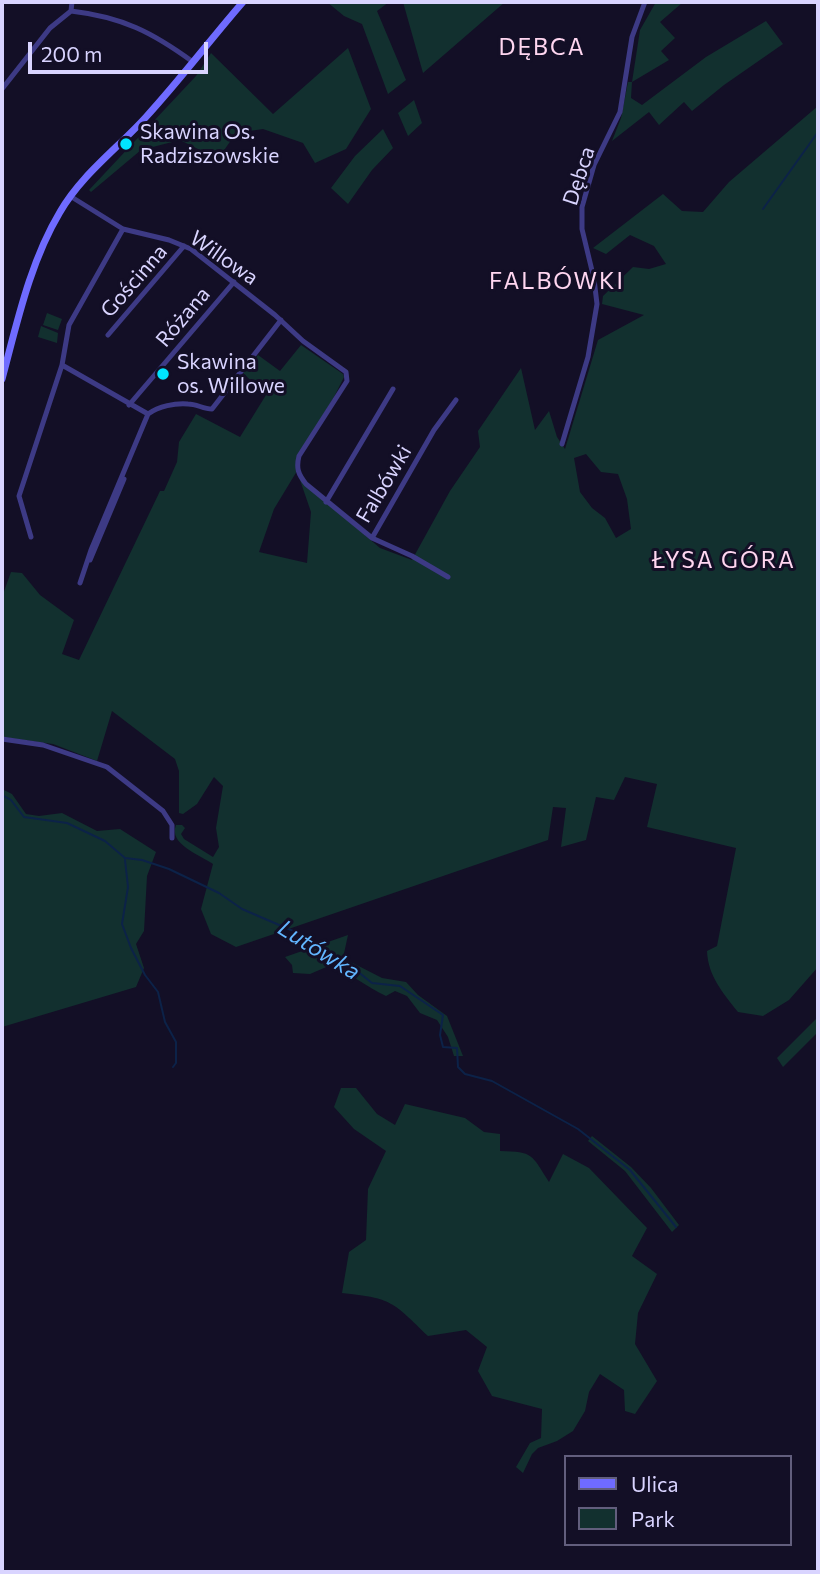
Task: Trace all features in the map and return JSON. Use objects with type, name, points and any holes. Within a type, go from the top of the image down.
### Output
[{"type":"street","points":[[2,89],[50,28],[71,11],[72,2]]},
{"type":"street","points":[[2,379],[28,286],[51,229],[70,196],[144,120],[243,2]]},
{"type":"street","name":"Dębca","points":[[562,444],[588,357],[597,304],[582,229],[583,202],[594,165],[620,112],[632,37],[645,2]]},
{"type":"street","points":[[71,11],[133,25],[160,38],[193,62]]},
{"type":"street","name":"Willowa","points":[[70,196],[123,229],[184,246],[234,282],[303,341],[346,372]]},
{"type":"street","points":[[31,537],[19,496],[62,365],[69,325],[123,229]]},
{"type":"street","name":"Gościnna","points":[[108,335],[184,246]]},
{"type":"street","name":"Różana","points":[[129,405],[234,282]]},
{"type":"street","points":[[80,583],[148,414],[168,406],[188,404],[212,409],[281,320]]},
{"type":"street","points":[[62,365],[148,414]]},
{"type":"street","name":"Falbówki","points":[[346,372],[346,381],[299,456],[297,466],[299,476],[306,484],[372,538],[434,430],[456,400]]},
{"type":"street","name":"Falbówki","points":[[326,502],[393,389]]},
{"type":"street","points":[[372,538],[412,556],[447,577]]},
{"type":"street","points":[[2,739],[56,748],[107,767],[163,811],[172,825],[172,838]]},
{"type":"green space","points":[[327,2],[389,2],[377,11],[406,80],[388,94],[362,24],[344,16]]},
{"type":"green space","points":[[403,2],[505,2],[423,73]]},
{"type":"green space","points":[[656,2],[692,2],[682,3],[660,22],[675,38],[661,51],[669,60],[632,82],[640,30]]},
{"type":"green space","points":[[766,21],[783,44],[692,111],[684,102],[659,125],[649,112],[612,141],[621,118],[628,82],[632,82],[631,98],[642,105],[706,57]]},
{"type":"green space","points":[[348,48],[371,109],[346,149],[315,163],[303,143],[263,129],[236,133],[218,159],[180,140],[141,150],[91,192],[89,190],[196,76],[211,53],[273,114]]},
{"type":"green space","points":[[414,100],[422,123],[408,136],[398,113]]},
{"type":"green space","points":[[818,106],[818,967],[789,1000],[763,1016],[738,1012],[717,984],[707,951],[717,946],[736,848],[647,827],[657,784],[625,777],[614,800],[596,797],[586,840],[561,847],[566,808],[553,807],[548,840],[236,947],[211,934],[201,909],[213,864],[181,843],[175,832],[176,825],[182,825],[185,828],[181,834],[184,839],[213,857],[219,847],[216,828],[223,786],[214,777],[197,804],[183,814],[179,813],[179,771],[175,759],[112,711],[97,761],[53,744],[2,737],[2,597],[11,572],[22,573],[40,595],[74,620],[62,654],[79,660],[160,491],[164,491],[177,462],[179,442],[196,414],[240,437],[266,395],[243,373],[258,355],[280,371],[301,345],[344,377],[299,455],[297,471],[274,509],[259,552],[307,563],[311,512],[300,480],[380,548],[412,560],[450,491],[480,447],[478,431],[521,368],[535,430],[549,411],[557,437],[565,449],[598,340],[644,315],[602,304],[603,296],[633,267],[649,269],[666,264],[654,246],[630,235],[606,254],[593,248],[663,194],[682,211],[703,212],[729,182]],"holes":[[[586,454],[601,472],[618,474],[627,499],[631,529],[616,538],[605,518],[592,508],[580,492],[574,458]]]},
{"type":"green space","points":[[383,129],[393,148],[372,170],[348,204],[331,188],[355,156]]},
{"type":"green space","points":[[47,313],[62,319],[58,330],[43,325]]},
{"type":"green space","points":[[41,326],[58,333],[57,343],[38,337]]},
{"type":"green space","points":[[2,789],[12,794],[26,814],[39,816],[62,813],[97,831],[120,829],[156,852],[147,876],[144,931],[136,944],[144,968],[136,987],[2,1027]]},
{"type":"green space","points":[[348,935],[343,958],[382,978],[406,982],[418,995],[447,1016],[463,1056],[454,1056],[448,1037],[437,1020],[420,1013],[407,996],[395,991],[386,996],[331,965],[310,974],[293,973],[292,965],[285,957]]},
{"type":"green space","points":[[818,1017],[818,1032],[783,1067],[777,1058]]},
{"type":"green space","points":[[341,1088],[356,1088],[377,1114],[395,1125],[405,1104],[465,1118],[484,1132],[500,1134],[500,1151],[519,1152],[530,1156],[549,1182],[563,1154],[589,1168],[647,1228],[632,1256],[657,1274],[638,1313],[635,1344],[657,1381],[635,1414],[625,1411],[624,1390],[600,1374],[589,1392],[585,1411],[573,1431],[538,1448],[523,1473],[516,1467],[530,1443],[541,1438],[542,1409],[492,1396],[478,1371],[487,1347],[466,1330],[428,1336],[391,1304],[372,1297],[342,1293],[349,1252],[366,1240],[368,1189],[386,1151],[354,1129],[334,1107]]},
{"type":"green space","points":[[592,1136],[631,1167],[651,1188],[679,1225],[672,1232],[625,1171],[588,1141]]},
{"type":"waterway","points":[[763,209],[818,132]]},
{"type":"waterway","name":"Lutówka","points":[[2,795],[11,800],[24,817],[67,823],[105,841],[125,858],[142,860],[169,869],[219,893],[242,909],[300,934],[372,983],[400,986],[443,1015],[440,1035],[443,1047],[457,1048],[458,1067],[465,1074],[492,1081],[578,1129],[630,1170],[676,1227]]},
{"type":"waterway","points":[[125,860],[128,887],[122,924],[145,975],[158,992],[165,1022],[176,1042],[176,1063],[173,1067]]},
{"type":"place","name":"Skawina Os. Radziszowskie","points":[[126,144]]},
{"type":"place","name":"Skawina os. Willowe","points":[[163,374]]},
{"type":"district","name":"DĘBCA","points":[[542,47]]},
{"type":"district","name":"FALBÓWKI","points":[[557,281]]},
{"type":"district","name":"ŁYSA GÓRA","points":[[724,560]]}]
